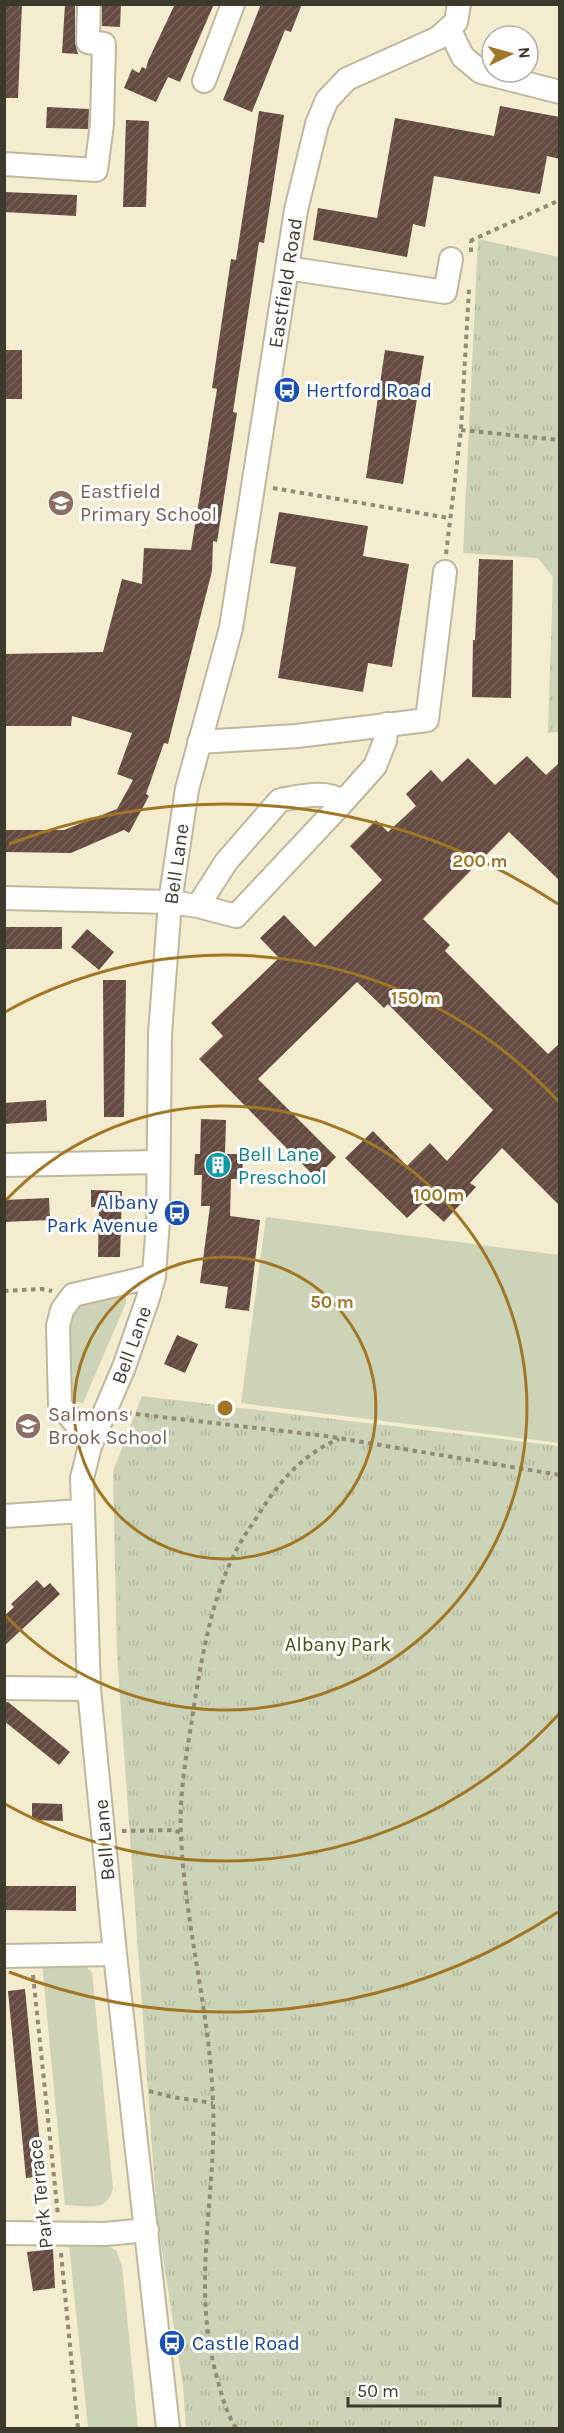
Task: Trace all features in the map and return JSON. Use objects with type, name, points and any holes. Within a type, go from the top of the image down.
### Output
[{"type":"street","points":[[4,164],[96,170],[102,124],[104,44],[88,42],[89,4]]},
{"type":"street","points":[[204,81],[233,4]]},
{"type":"street","points":[[459,4],[456,22],[450,29],[463,57],[481,72],[560,92]]},
{"type":"street","name":"Eastfield Road","points":[[199,742],[231,628],[296,210],[317,124],[327,100],[347,79],[438,38],[450,29]]},
{"type":"street","points":[[287,268],[445,292],[461,256]]},
{"type":"street","points":[[199,742],[297,736],[427,720],[445,572]]},
{"type":"street","points":[[4,898],[170,902],[198,906],[236,916],[375,766],[385,741],[387,724]]},
{"type":"street","name":"Bell Lane","points":[[168,2428],[115,1954],[90,1689],[82,1478],[90,1446],[124,1367],[154,1276],[157,1240],[162,993],[170,902],[187,789],[199,742]]},
{"type":"street","points":[[198,906],[226,862],[280,800],[317,795],[336,796],[343,802]]},
{"type":"street","points":[[4,1165],[158,1162]]},
{"type":"street","points":[[102,1418],[76,1424],[60,1405],[58,1326],[62,1310],[73,1295],[154,1276]]},
{"type":"street","points":[[4,1516],[82,1511]]},
{"type":"street","points":[[4,1688],[90,1689]]},
{"type":"street","points":[[4,1956],[115,1954]]},
{"type":"street","points":[[4,2233],[105,2234],[147,2230]]},
{"type":"path","points":[[471,241],[461,256],[453,251],[471,241],[560,200]]},
{"type":"path","points":[[445,572],[449,518],[461,430],[469,287]]},
{"type":"path","points":[[461,430],[560,440]]},
{"type":"path","points":[[254,485],[449,518]]},
{"type":"path","points":[[4,1292],[42,1289],[73,1295]]},
{"type":"path","points":[[102,1418],[339,1439],[560,1475]]},
{"type":"path","points":[[236,2428],[220,2392],[211,2357],[205,2305],[204,2275],[213,2103],[211,2063],[188,1918],[180,1834],[183,1780],[195,1697],[219,1591],[234,1553],[272,1492],[295,1467],[314,1452],[339,1439]]},
{"type":"path","points":[[103,1832],[175,1830],[180,1834]]},
{"type":"path","name":"Park Terrace","points":[[31,1956],[78,2428]]},
{"type":"path","points":[[130,2088],[142,2088],[172,2097],[213,2103]]},
{"type":"green space","points":[[478,239],[559,257],[559,732],[548,733],[553,577],[538,558],[463,553]]},
{"type":"green space","points":[[266,1217],[559,1255],[559,1443],[241,1403]]},
{"type":"green space","points":[[126,1293],[126,1303],[83,1403],[73,1401],[66,1351],[71,1315],[77,1304]]},
{"type":"green space","name":"Albany Park","points":[[142,1396],[559,1446],[559,2428],[186,2428],[183,2386],[157,2218],[117,1654],[113,1471]]},
{"type":"green space","points":[[42,1963],[81,1963],[92,1972],[113,2188],[106,2202],[101,2205],[65,2205]]},
{"type":"green space","points":[[69,2245],[107,2246],[116,2250],[122,2266],[138,2428],[88,2428]]},
{"type":"building","points":[[4,4],[22,4],[18,98],[4,98]]},
{"type":"building","points":[[65,4],[75,4],[75,42],[78,54],[62,53]]},
{"type":"building","points":[[102,4],[121,4],[120,27],[102,26]]},
{"type":"building","points":[[175,4],[214,4],[180,82],[168,77],[156,102],[124,88],[132,69],[139,73],[142,67],[146,69]]},
{"type":"building","points":[[261,4],[302,4],[291,32],[285,30],[252,112],[223,100]]},
{"type":"building","points":[[500,106],[560,117],[560,159],[547,156],[540,194],[434,176],[425,227],[413,224],[407,257],[313,240],[318,208],[377,218],[395,118],[494,136]]},
{"type":"building","points":[[47,107],[89,109],[88,129],[46,128]]},
{"type":"building","points":[[259,111],[284,115],[264,243],[259,242],[233,412],[237,413],[217,542],[213,541],[212,571],[168,744],[164,743],[146,794],[149,796],[129,833],[124,830],[71,853],[4,852],[4,830],[64,830],[117,809],[133,780],[117,774],[132,733],[72,716],[71,726],[4,726],[4,654],[103,652],[122,579],[142,584],[144,548],[191,550],[217,389],[212,388],[231,259],[236,260]]},
{"type":"building","points":[[126,120],[149,121],[146,207],[123,207]]},
{"type":"building","points":[[4,192],[77,195],[76,216],[4,212]]},
{"type":"building","points":[[4,350],[22,350],[22,399],[4,399]]},
{"type":"building","points":[[385,350],[424,356],[403,484],[366,478]]},
{"type":"building","points":[[279,512],[368,526],[363,556],[409,564],[392,667],[368,663],[363,692],[278,678],[296,567],[270,563]]},
{"type":"building","points":[[479,559],[513,560],[511,698],[472,697],[473,640],[475,640]]},
{"type":"building","points":[[527,756],[546,775],[560,762],[560,881],[509,832],[423,919],[450,945],[445,951],[548,1054],[560,1043],[560,1206],[502,1148],[470,1183],[476,1187],[444,1222],[423,1203],[407,1218],[345,1158],[373,1131],[407,1166],[430,1143],[447,1161],[493,1110],[388,1004],[384,1008],[357,982],[258,1079],[336,1157],[316,1178],[199,1059],[223,1036],[211,1023],[279,958],[260,938],[284,915],[315,947],[382,880],[350,846],[376,820],[388,832],[416,806],[406,794],[431,770],[442,782],[468,758],[495,785]]},
{"type":"building","points":[[4,927],[62,927],[62,949],[4,949]]},
{"type":"building","points":[[87,929],[114,952],[99,970],[71,947]]},
{"type":"building","points":[[103,980],[126,980],[124,1117],[104,1117]]},
{"type":"building","points":[[46,1100],[47,1121],[4,1124],[4,1103]]},
{"type":"building","points":[[201,1119],[226,1120],[225,1154],[243,1154],[242,1179],[231,1179],[230,1216],[260,1220],[249,1311],[225,1308],[228,1287],[200,1283],[210,1206],[201,1206],[202,1175],[194,1175],[195,1154],[200,1154]]},
{"type":"building","points":[[91,1190],[122,1191],[120,1257],[98,1257],[99,1207],[91,1207]]},
{"type":"building","points":[[49,1198],[50,1220],[4,1222],[4,1200]]},
{"type":"building","points":[[177,1335],[198,1344],[185,1373],[164,1364]]},
{"type":"building","points":[[37,1580],[44,1588],[50,1583],[60,1594],[4,1646],[4,1616],[14,1607],[11,1604]]},
{"type":"building","points":[[4,1702],[8,1702],[70,1752],[59,1765],[4,1721]]},
{"type":"building","points":[[32,1803],[62,1804],[63,1821],[32,1820]]},
{"type":"building","points":[[4,1886],[76,1886],[76,1911],[4,1910]]},
{"type":"building","points":[[25,1989],[43,2176],[26,2178],[8,1991]]},
{"type":"building","points":[[53,2249],[55,2288],[33,2291],[27,2252]]},
{"type":"place","name":"Hertford Road","points":[[287,390]]},
{"type":"place","name":"Eastfield Primary School","points":[[61,503]]},
{"type":"place","name":"Bell Lane Preschool","points":[[218,1165]]},
{"type":"place","name":"Albany Park Avenue","points":[[177,1213]]},
{"type":"place","name":"Salmons Brook School","points":[[28,1426]]},
{"type":"place","name":"Castle Road","points":[[172,2343]]}]
